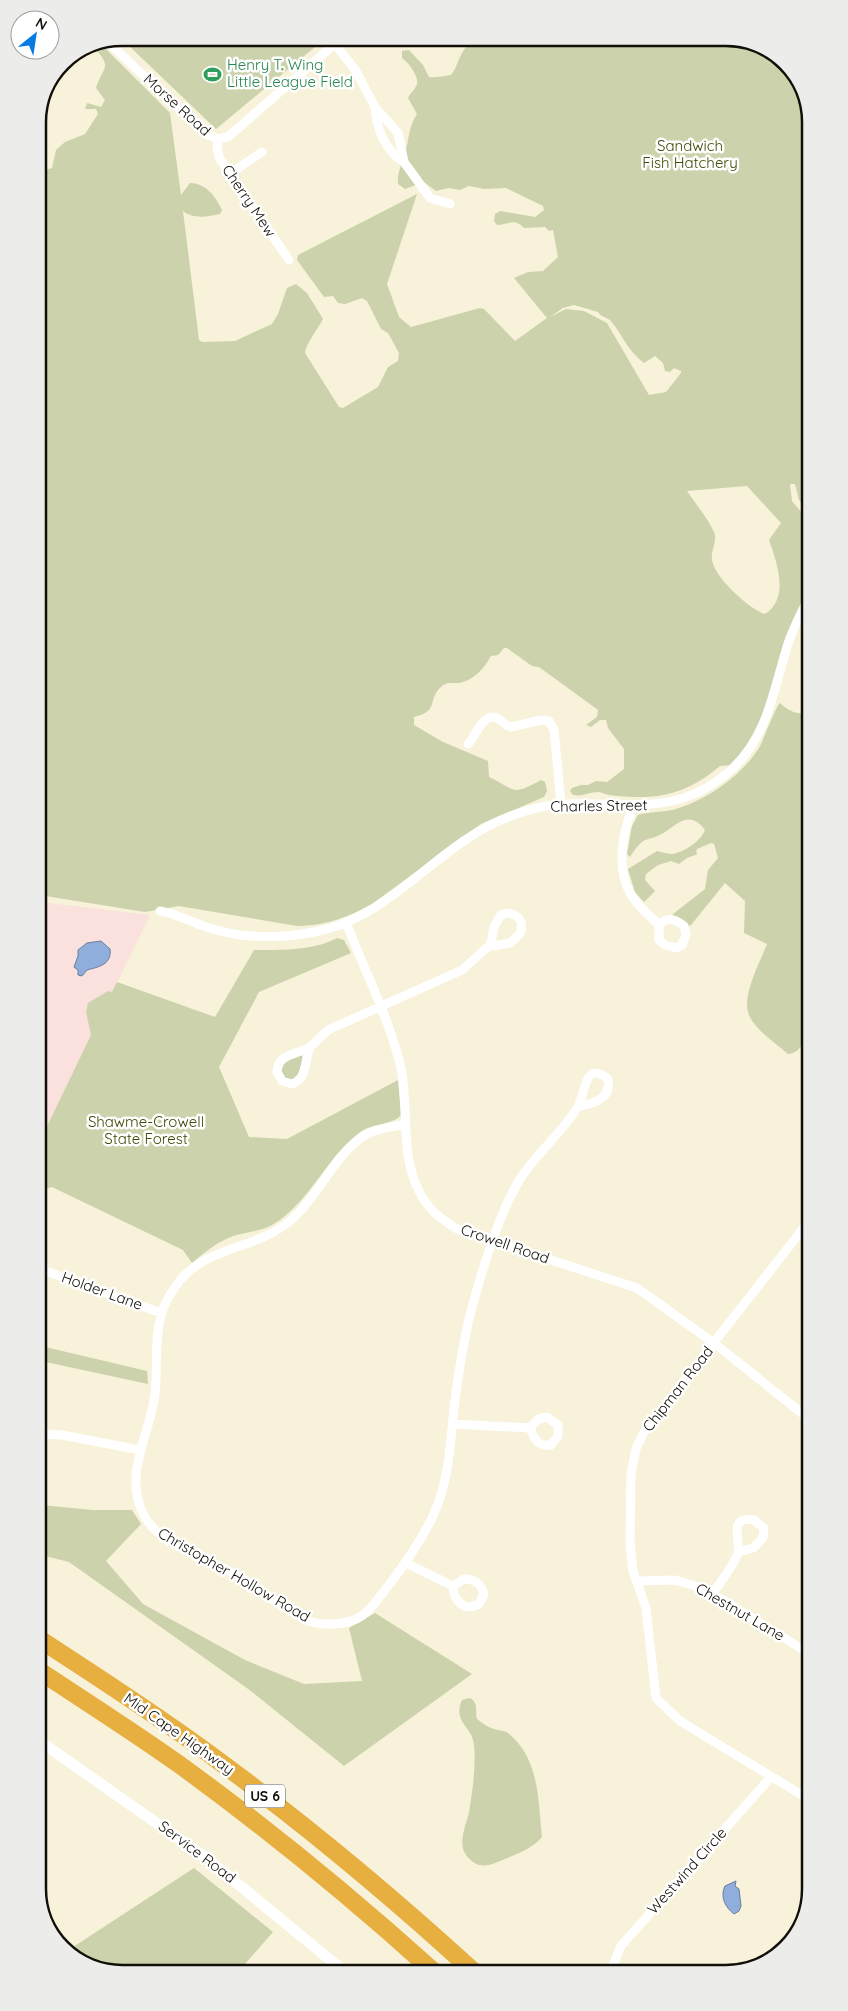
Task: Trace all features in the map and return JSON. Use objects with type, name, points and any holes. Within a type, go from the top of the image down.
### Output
[{"type":"highway","name":"Mid Cape Highway","points":[[46,1643],[216,1758],[368,1878],[466,1965]]},
{"type":"highway","name":"Mid Cape Highway","points":[[46,1675],[180,1765],[241,1811],[351,1899],[426,1965]]},
{"type":"street","name":"Morse Road","points":[[113,47],[206,134],[218,139],[228,137],[333,46]]},
{"type":"street","points":[[338,46],[356,72],[375,107],[398,133],[404,162]]},
{"type":"street","points":[[375,107],[377,125],[392,154],[404,162],[430,198],[450,204]]},
{"type":"street","name":"Cherry Mew","points":[[218,139],[218,152],[288,260]]},
{"type":"street","points":[[231,173],[262,152]]},
{"type":"street","name":"Charles Street","points":[[160,911],[207,928],[244,937],[276,938],[328,929],[368,912],[388,900],[481,830],[510,816],[561,804],[634,806],[659,804],[691,796],[721,779],[734,768],[762,728],[790,637],[802,612]]},
{"type":"street","points":[[468,744],[477,735],[482,723],[489,718],[496,718],[511,727],[541,720],[549,721],[554,730],[561,804]]},
{"type":"street","points":[[634,806],[624,837],[622,871],[630,894],[658,925]]},
{"type":"street","name":"Crowell Road","points":[[346,922],[382,1007],[400,1065],[411,1170],[418,1191],[426,1203],[444,1222],[459,1230],[493,1243],[637,1288],[714,1343],[802,1412]]},
{"type":"street","points":[[310,1047],[328,1030],[462,970],[491,944]]},
{"type":"street","name":"Christopher Hollow Road","points":[[406,1124],[372,1132],[364,1136],[352,1146],[320,1187],[285,1225],[262,1237],[220,1252],[196,1266],[181,1280],[161,1313],[156,1344],[156,1392],[140,1450],[136,1477],[137,1495],[141,1510],[153,1528],[178,1546],[252,1583],[310,1621],[334,1623],[353,1620],[363,1615],[406,1563],[423,1535],[444,1489],[459,1370],[471,1312],[493,1243],[518,1182],[580,1106]]},
{"type":"street","name":"Chipman Road","points":[[802,1230],[714,1343],[653,1417],[636,1448],[631,1473],[630,1543],[637,1581],[646,1608],[656,1698],[680,1721],[802,1795]]},
{"type":"street","name":"Holder Lane","points":[[46,1273],[161,1313]]},
{"type":"street","points":[[453,1424],[530,1428]]},
{"type":"street","points":[[46,1434],[140,1450]]},
{"type":"street","points":[[713,1593],[738,1552]]},
{"type":"street","points":[[406,1563],[454,1586]]},
{"type":"street","name":"Chestnut Lane","points":[[637,1581],[675,1580],[697,1586],[713,1593],[802,1649]]},
{"type":"street","name":"Service Road","points":[[46,1745],[205,1856],[337,1965]]},
{"type":"street","name":"Westwind Circle","points":[[613,1965],[621,1946],[771,1776]]},
{"type":"shaded area","points":[[46,903],[150,915],[46,1129]]},
{"type":"green space","name":"Henry T. Wing Little League Field","points":[[129,46],[316,46],[216,129]]},
{"type":"green space","name":"Sandwich Fish Hatchery","points":[[467,46],[731,46],[764,56],[783,72],[794,88],[798,98],[802,122],[802,504],[795,484],[790,484],[792,501],[802,513],[802,605],[784,642],[764,714],[747,747],[732,765],[720,766],[695,784],[682,790],[669,794],[641,797],[608,795],[601,792],[573,795],[570,791],[572,788],[588,785],[596,781],[607,782],[624,769],[624,749],[608,728],[606,720],[600,720],[591,727],[586,725],[597,717],[598,710],[539,667],[532,666],[507,648],[504,648],[498,655],[491,656],[483,668],[472,678],[460,683],[449,683],[441,687],[437,691],[430,708],[414,717],[414,725],[443,742],[488,761],[489,777],[510,788],[519,790],[541,780],[545,782],[547,791],[544,797],[481,824],[372,904],[336,920],[307,926],[297,926],[179,906],[145,912],[46,896],[46,170],[52,168],[56,150],[65,142],[85,134],[98,114],[96,109],[85,109],[87,103],[101,107],[105,100],[96,88],[105,68],[104,61],[97,51],[105,48],[170,113],[181,195],[190,183],[201,185],[217,200],[222,210],[220,214],[200,217],[183,211],[199,340],[202,342],[235,341],[272,324],[278,314],[287,288],[296,284],[307,293],[323,319],[310,340],[305,353],[339,407],[343,408],[378,387],[388,367],[398,361],[399,353],[388,333],[381,329],[367,301],[362,298],[345,304],[338,303],[333,296],[324,297],[297,260],[298,255],[417,194],[387,284],[399,317],[411,327],[480,308],[484,309],[515,341],[547,318],[514,278],[528,272],[543,271],[558,257],[553,230],[549,231],[545,227],[524,228],[514,222],[497,225],[494,221],[495,214],[500,211],[535,217],[544,210],[543,206],[506,188],[484,189],[469,186],[460,190],[449,188],[436,191],[424,182],[405,189],[398,184],[410,129],[417,114],[408,98],[415,88],[417,81],[415,73],[402,58],[402,51],[409,50],[423,65],[429,77],[451,75],[462,52]],"holes":[[[574,305],[598,312],[610,320],[629,347],[644,363],[655,356],[663,363],[665,371],[670,372],[674,368],[681,371],[666,392],[649,395],[607,323],[584,311],[566,309],[550,317],[563,308]],[[747,486],[781,523],[769,540],[778,569],[779,590],[773,607],[765,614],[742,600],[719,575],[712,560],[715,534],[687,491]]]},
{"type":"green space","points":[[780,703],[793,712],[802,713],[802,1044],[799,1049],[788,1054],[756,1026],[747,1008],[749,989],[767,944],[744,933],[745,901],[725,883],[691,925],[688,926],[673,918],[673,914],[705,889],[708,870],[718,858],[714,844],[711,843],[697,849],[696,853],[698,854],[687,858],[679,864],[671,861],[658,865],[646,874],[645,880],[655,891],[644,902],[635,892],[628,869],[657,851],[673,854],[682,851],[696,842],[705,830],[695,821],[685,820],[659,835],[643,841],[630,857],[627,854],[632,826],[638,815],[671,810],[688,805],[723,785],[752,758],[759,748]]},
{"type":"green space","name":"Shawme-Crowell State Forest","points":[[337,938],[344,940],[351,953],[259,992],[219,1067],[249,1137],[287,1139],[398,1080],[401,1115],[397,1119],[359,1133],[337,1154],[300,1202],[277,1222],[256,1231],[233,1236],[222,1241],[192,1263],[183,1250],[52,1187],[46,1188],[46,1129],[91,1035],[86,1012],[88,1003],[108,991],[112,992],[117,982],[215,1017],[254,950],[307,948]]},
{"type":"green space","points":[[301,1054],[303,1058],[298,1076],[291,1081],[281,1075],[283,1062]]},
{"type":"green space","points":[[46,1347],[147,1371],[148,1384],[46,1362]]},
{"type":"green space","points":[[46,1505],[93,1510],[132,1510],[141,1524],[106,1561],[143,1604],[245,1660],[304,1684],[362,1681],[349,1628],[375,1613],[472,1674],[344,1766],[251,1691],[69,1562],[46,1556]]},
{"type":"green space","points":[[470,1698],[476,1705],[477,1719],[489,1727],[508,1733],[526,1755],[536,1781],[540,1809],[542,1837],[526,1850],[487,1865],[478,1865],[473,1862],[463,1850],[462,1843],[469,1813],[475,1752],[473,1739],[461,1719],[460,1708],[462,1700]]},
{"type":"green space","points":[[194,1868],[273,1932],[244,1965],[117,1965],[93,1959],[73,1947]]},
{"type":"water","points":[[101,941],[110,949],[107,962],[87,970],[82,976],[78,975],[78,970],[74,967],[78,950],[87,943]]},
{"type":"water","points":[[736,1881],[735,1886],[739,1889],[741,1906],[739,1911],[734,1914],[726,1905],[723,1894],[725,1886]]},
{"type":"place","name":"Henry T. Wing Little League Field","points":[[213,74]]}]
